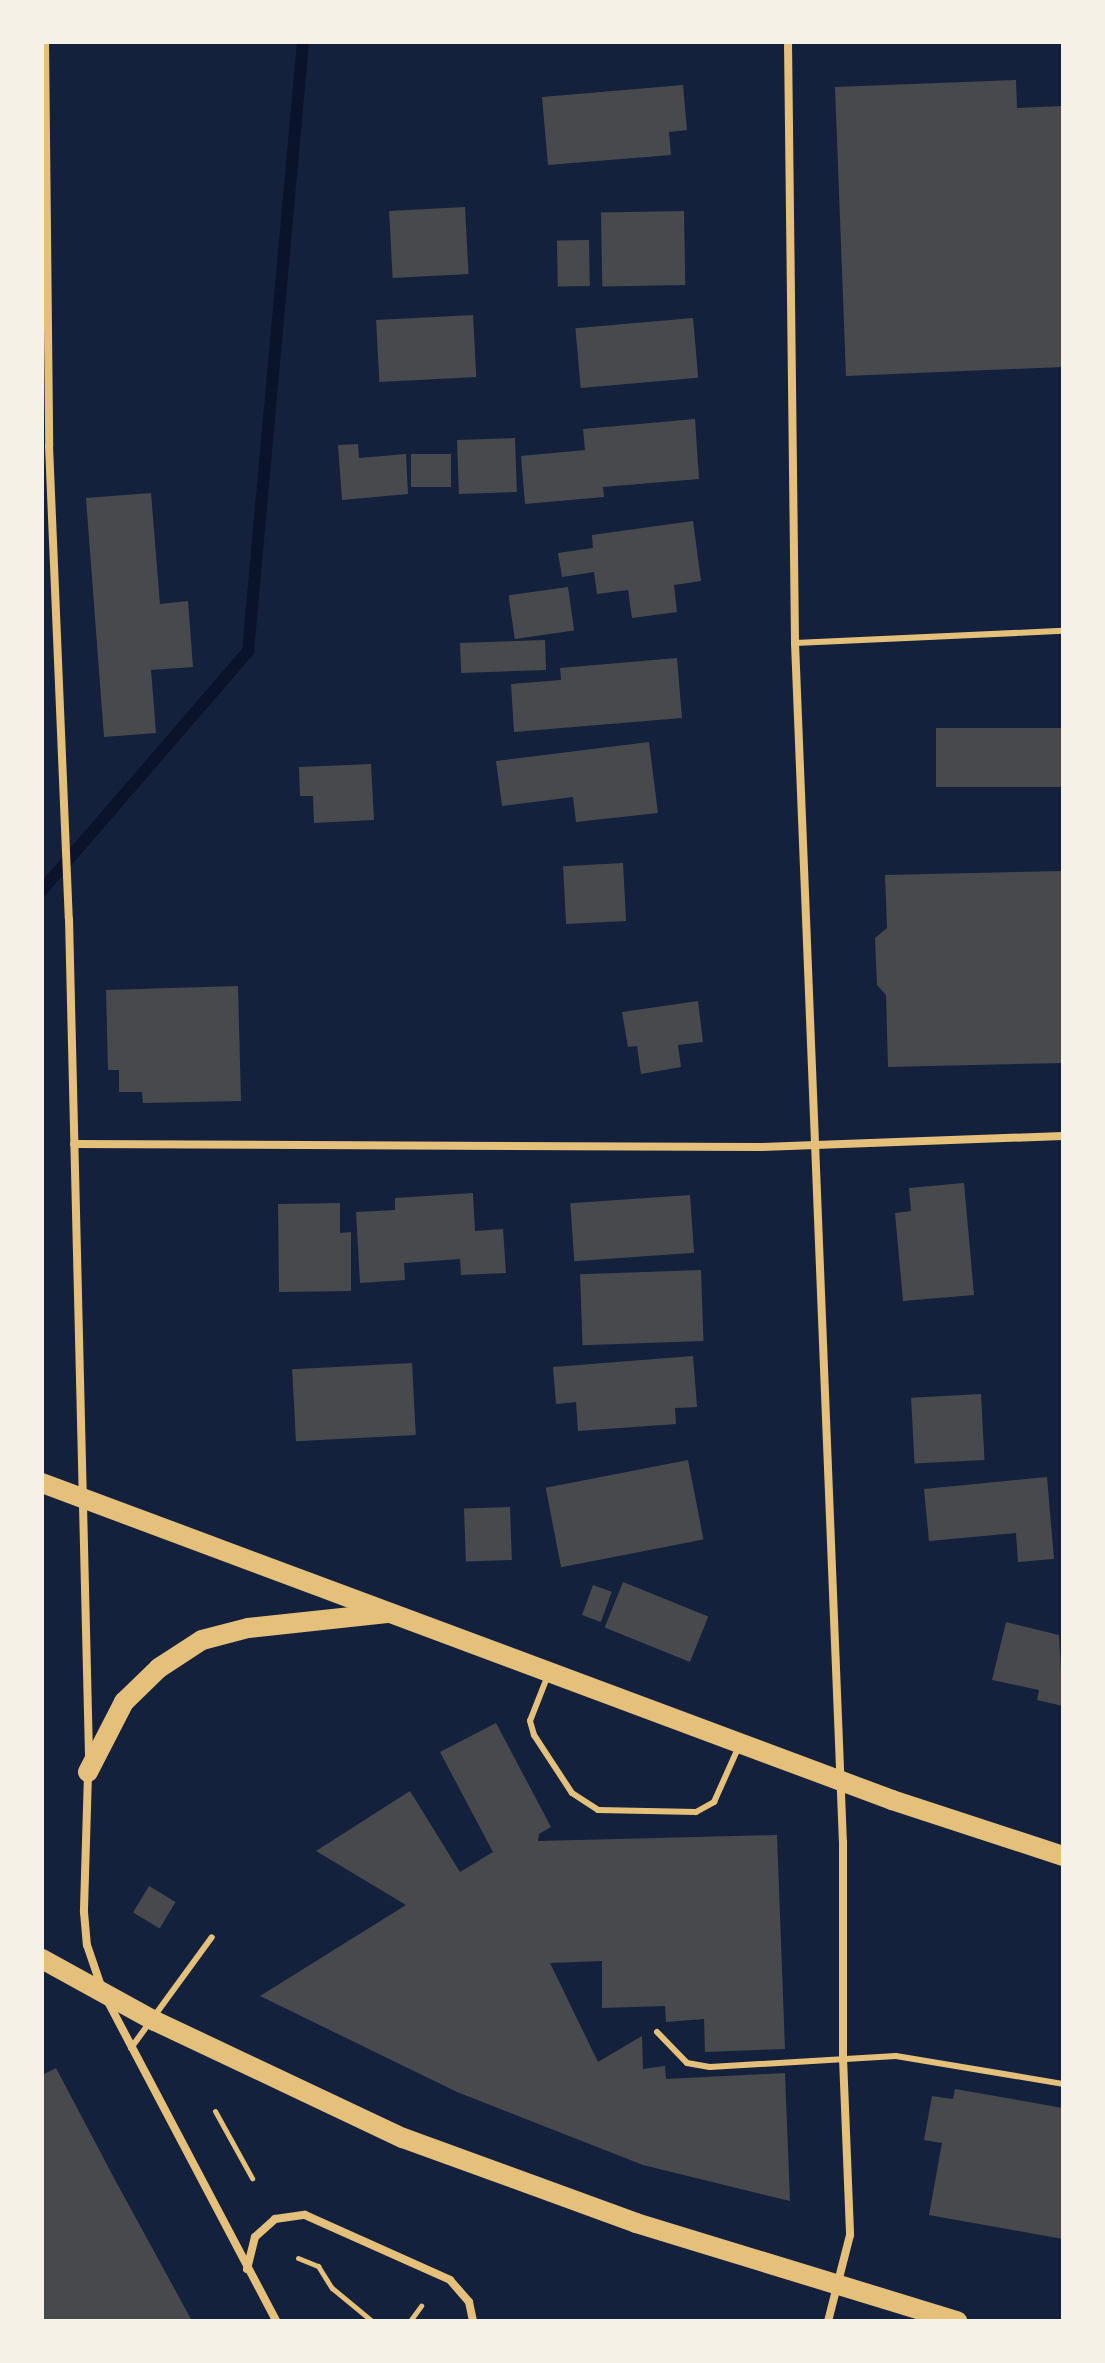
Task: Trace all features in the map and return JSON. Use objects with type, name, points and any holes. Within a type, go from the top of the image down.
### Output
[{"type":"main road","points":[[42,1483],[840,1780],[1063,1856]]},
{"type":"main road","points":[[88,1772],[124,1702],[159,1668],[202,1640],[248,1628],[393,1613]]},
{"type":"main road","points":[[42,1959],[155,2021],[403,2138],[636,2223],[957,2321]]},
{"type":"street","points":[[45,42],[45,446],[64,771],[69,919],[88,1772],[85,1923],[104,1994],[276,2321]]},
{"type":"street","points":[[788,42],[795,643],[812,1146],[840,1780],[843,2058],[850,2235],[840,2285],[828,2321]]},
{"type":"street","points":[[74,1144],[812,1146],[1063,1136]]},
{"type":"street","points":[[247,2269],[255,2237],[275,2219],[305,2215],[450,2280],[469,2302],[473,2321]]},
{"type":"lane","points":[[795,643],[1063,631]]},
{"type":"lane","points":[[550,1671],[530,1721],[534,1735],[572,1793],[598,1810],[696,1812],[714,1802],[740,1742]]},
{"type":"lane","points":[[131,2048],[155,2021],[212,1937]]},
{"type":"lane","points":[[657,2032],[687,2063],[710,2067],[843,2058],[928,2059],[1063,2084]]},
{"type":"path","points":[[215,2111],[252,2178]]},
{"type":"path","points":[[298,2258],[318,2266],[332,2288],[372,2321]]},
{"type":"path","points":[[410,2321],[421,2306]]},
{"type":"building","points":[[1016,80],[1017,108],[1063,106],[1063,367],[846,376],[835,87]]},
{"type":"building","points":[[683,85],[687,130],[669,132],[671,155],[548,165],[542,97]]},
{"type":"building","points":[[465,207],[469,274],[393,278],[389,211]]},
{"type":"building","points":[[684,211],[685,285],[602,286],[601,212]]},
{"type":"building","points":[[589,240],[590,286],[558,287],[557,241]]},
{"type":"building","points":[[473,315],[476,377],[379,382],[376,320]]},
{"type":"building","points":[[693,318],[698,378],[581,388],[575,328]]},
{"type":"building","points":[[695,419],[699,479],[603,487],[604,497],[525,504],[521,456],[585,450],[583,429]]},
{"type":"building","points":[[515,438],[517,492],[459,494],[457,440]]},
{"type":"building","points":[[358,444],[359,458],[406,454],[408,494],[342,500],[338,445]]},
{"type":"building","points":[[411,454],[451,454],[451,487],[411,487]]},
{"type":"building","points":[[151,493],[160,604],[188,601],[193,667],[151,670],[156,733],[104,737],[86,498]]},
{"type":"building","points":[[693,521],[701,581],[674,585],[677,612],[632,618],[628,590],[597,594],[594,572],[562,577],[558,553],[593,548],[592,535]]},
{"type":"building","points":[[568,587],[574,631],[515,639],[509,595]]},
{"type":"building","points":[[545,640],[546,670],[461,673],[460,643]]},
{"type":"building","points":[[677,658],[682,718],[514,732],[511,684],[561,680],[560,668]]},
{"type":"building","points":[[936,728],[1063,728],[1063,787],[936,787]]},
{"type":"building","points":[[649,742],[658,813],[576,822],[573,797],[502,806],[496,761]]},
{"type":"building","points":[[371,764],[374,820],[314,823],[313,796],[300,796],[299,767]]},
{"type":"building","points":[[623,863],[626,921],[566,924],[563,866]]},
{"type":"building","points":[[1063,871],[1063,1063],[888,1067],[886,995],[877,985],[875,938],[887,928],[885,875]]},
{"type":"building","points":[[238,986],[241,1101],[143,1103],[142,1092],[119,1092],[119,1070],[108,1070],[106,990]]},
{"type":"building","points":[[698,1001],[703,1042],[678,1045],[681,1067],[641,1074],[637,1046],[628,1047],[622,1012]]},
{"type":"building","points":[[964,1183],[974,1295],[903,1301],[895,1213],[911,1211],[909,1188]]},
{"type":"building","points":[[473,1193],[475,1231],[503,1229],[506,1273],[461,1275],[460,1259],[404,1263],[405,1280],[360,1283],[356,1212],[395,1210],[395,1198]]},
{"type":"building","points":[[690,1195],[694,1253],[574,1261],[570,1203]]},
{"type":"building","points":[[340,1203],[340,1233],[351,1232],[351,1291],[279,1292],[278,1204]]},
{"type":"building","points":[[701,1270],[703,1341],[583,1345],[580,1274]]},
{"type":"building","points":[[693,1356],[697,1407],[675,1408],[676,1424],[578,1431],[576,1402],[556,1404],[553,1367]]},
{"type":"building","points":[[412,1363],[416,1435],[296,1441],[292,1369]]},
{"type":"building","points":[[981,1394],[984,1460],[915,1464],[911,1398]]},
{"type":"building","points":[[688,1460],[703,1540],[561,1567],[546,1488]]},
{"type":"building","points":[[1047,1477],[1054,1559],[1018,1562],[1016,1533],[929,1541],[924,1489]]},
{"type":"building","points":[[510,1507],[512,1560],[466,1562],[464,1509]]},
{"type":"building","points":[[623,1582],[708,1616],[690,1662],[605,1627]]},
{"type":"building","points":[[593,1585],[612,1592],[601,1622],[582,1615]]},
{"type":"building","points":[[1006,1622],[1059,1635],[1063,1706],[1037,1700],[1039,1690],[992,1680]]},
{"type":"building","points":[[496,1723],[551,1827],[539,1834],[538,1841],[777,1835],[785,2049],[705,2052],[704,2019],[666,2022],[665,2006],[602,2008],[602,1961],[550,1963],[598,2062],[642,2036],[643,2069],[665,2066],[666,2079],[785,2073],[790,2201],[643,2165],[457,2092],[260,1996],[406,1905],[316,1851],[410,1791],[460,1872],[493,1852],[440,1752]]},
{"type":"building","points":[[149,1886],[176,1902],[160,1929],[133,1913]]},
{"type":"building","points":[[56,2068],[192,2321],[42,2321],[42,2075]]},
{"type":"building","points":[[955,2089],[1063,2108],[1063,2239],[929,2215],[942,2143],[924,2140],[932,2096],[953,2099]]},
{"type":"waterway","points":[[42,890],[248,651],[303,42]]}]
